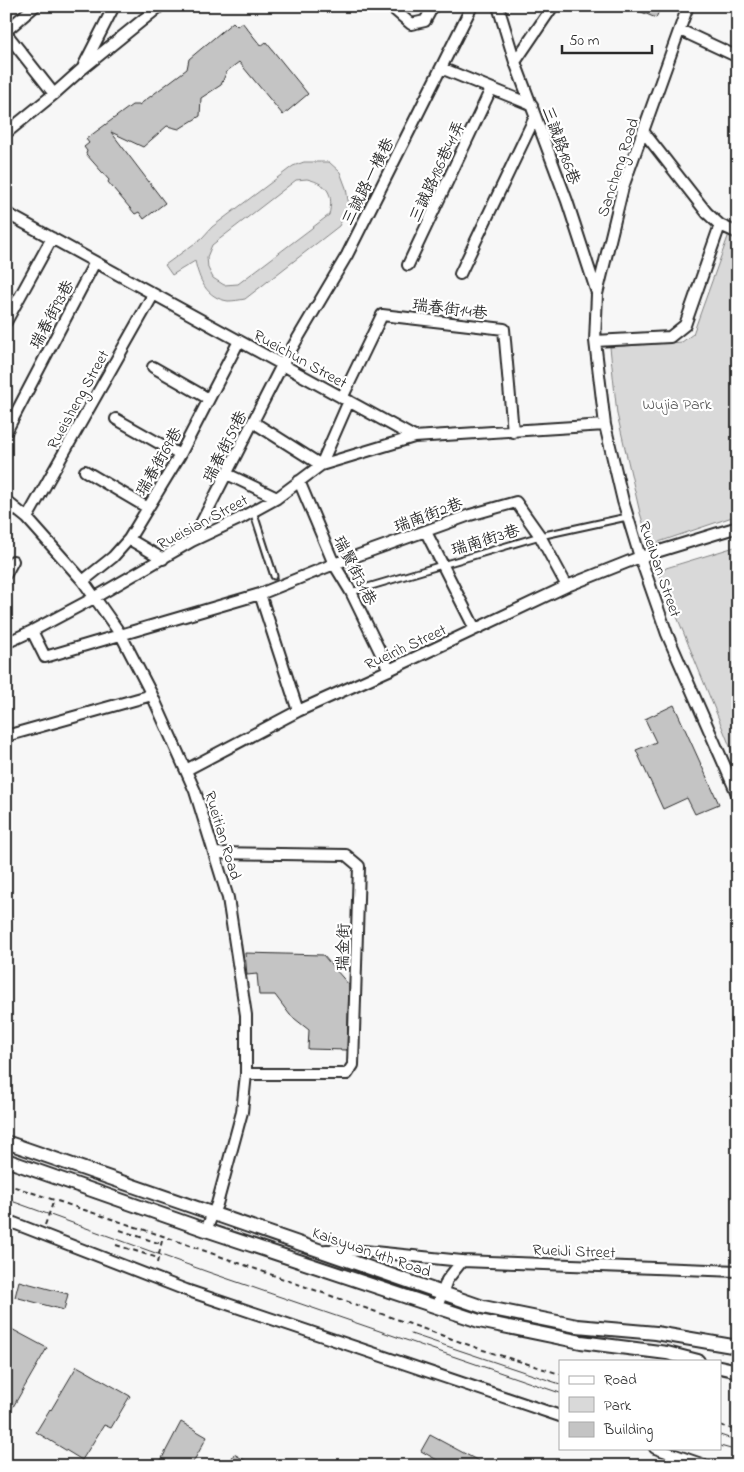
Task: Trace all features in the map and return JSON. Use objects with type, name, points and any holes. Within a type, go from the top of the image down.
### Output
[{"type":"street","points":[[35,6],[6,32],[54,94]]},
{"type":"street","points":[[82,69],[114,6]]},
{"type":"street","points":[[6,133],[160,6]]},
{"type":"street","points":[[390,6],[411,24],[425,21],[434,6]]},
{"type":"street","name":"三誠路一橫巷","points":[[282,365],[347,254],[472,6]]},
{"type":"street","name":"三誠路186巷","points":[[498,6],[515,62],[567,201],[597,294]]},
{"type":"street","points":[[515,62],[553,6]]},
{"type":"street","name":"Sancheng Road","points":[[595,342],[597,294],[623,187],[688,6]]},
{"type":"street","points":[[680,30],[738,57]]},
{"type":"street","points":[[441,68],[532,105]]},
{"type":"street","name":"三誠路186巷41弄","points":[[408,265],[491,89]]},
{"type":"street","points":[[460,274],[535,116]]},
{"type":"street","points":[[644,131],[707,212],[720,225],[738,233]]},
{"type":"street","name":"Rueichun Street","points":[[6,213],[414,436]]},
{"type":"street","points":[[595,342],[670,337],[685,325],[720,225]]},
{"type":"street","points":[[6,322],[52,238]]},
{"type":"street","name":"瑞春街93巷","points":[[6,432],[95,262]]},
{"type":"street","name":"Rueisheng Street","points":[[27,518],[153,295]]},
{"type":"street","name":"瑞春街14巷","points":[[345,399],[382,315],[504,329],[513,432]]},
{"type":"street","name":"瑞春街69巷","points":[[83,581],[113,557],[129,539],[180,455],[239,341]]},
{"type":"street","name":"RueiNan Street","points":[[595,342],[605,425],[640,558],[667,634],[738,796]]},
{"type":"street","name":"瑞春街59巷","points":[[192,541],[282,365]]},
{"type":"street","points":[[153,367],[209,398]]},
{"type":"street","points":[[253,422],[321,465],[345,399]]},
{"type":"street","points":[[116,419],[180,455]]},
{"type":"street","points":[[414,436],[513,432],[605,425]]},
{"type":"street","name":"Rueisian Street","points":[[6,643],[94,598],[192,541],[277,498],[321,465],[414,436]]},
{"type":"street","points":[[85,471],[148,508]]},
{"type":"street","points":[[226,474],[277,498]]},
{"type":"street","name":"瑞賢街31巷","points":[[299,482],[334,564],[351,592],[389,670]]},
{"type":"street","name":"瑞南街2巷","points":[[32,631],[45,657],[260,594],[334,564],[426,532],[470,514],[516,502],[540,536],[567,586]]},
{"type":"street","name":"Rueitian Road","points":[[8,506],[27,518],[83,581],[120,634],[152,695],[195,791],[228,898],[246,1015],[246,1074],[242,1112],[214,1214],[206,1230]]},
{"type":"street","name":"Rueirih Street","points":[[186,770],[298,711],[567,586],[640,558],[738,527]]},
{"type":"street","points":[[426,532],[475,629]]},
{"type":"street","points":[[129,539],[163,558]]},
{"type":"street","points":[[6,574],[13,561]]},
{"type":"street","points":[[260,594],[298,711]]},
{"type":"street","points":[[6,736],[152,695]]},
{"type":"street","name":"瑞金街","points":[[214,853],[346,855],[359,866],[353,1064],[348,1074],[246,1074]]},
{"type":"street","name":"Kaisyuan 4th Road","points":[[6,1142],[484,1307],[577,1326],[656,1333],[738,1347]]},
{"type":"street","name":"Kaisyuan 4th Road","points":[[6,1160],[206,1230],[479,1321],[582,1342],[667,1353],[694,1360]]},
{"type":"street","points":[[6,1220],[186,1290],[559,1416]]},
{"type":"street","points":[[320,1250],[364,1251],[462,1261]]},
{"type":"street","points":[[437,1307],[447,1280],[462,1261]]},
{"type":"street","name":"RueiJi Street","points":[[462,1261],[738,1271]]},
{"type":"street","points":[[722,1367],[738,1370]]},
{"type":"street","points":[[661,1450],[707,1466]]},
{"type":"lane","points":[[253,511],[274,576]]},
{"type":"lane","name":"瑞南街3巷","points":[[351,592],[540,536],[628,517]]},
{"type":"path","points":[[6,1184],[163,1236],[482,1350],[559,1374]]},
{"type":"path","points":[[42,1234],[54,1200]]},
{"type":"path","points":[[52,1206],[57,1208]]},
{"type":"path","points":[[47,1220],[52,1222]]},
{"type":"path","points":[[120,1230],[161,1244]]},
{"type":"path","points":[[157,1263],[163,1236]]},
{"type":"path","points":[[116,1245],[158,1258]]},
{"type":"path","points":[[722,1426],[738,1431]]},
{"type":"green space","points":[[304,162],[329,162],[340,172],[346,188],[349,206],[339,226],[245,299],[228,301],[214,296],[201,281],[195,261],[172,275],[165,265],[293,166]],"holes":[[[307,179],[325,187],[328,191],[331,201],[329,215],[238,284],[224,285],[213,278],[208,268],[207,257],[212,245],[296,180]]]},
{"type":"green space","name":"Wujia Park","points":[[729,234],[738,239],[738,515],[650,545],[640,513],[617,414],[610,347],[682,342],[693,334]]},
{"type":"green space","points":[[738,546],[738,766],[660,575],[666,568]]},
{"type":"building","points":[[627,6],[661,6],[656,18]]},
{"type":"building","points":[[233,22],[237,26],[242,22],[261,46],[266,42],[308,94],[283,115],[239,62],[227,71],[221,85],[201,98],[200,116],[179,129],[167,126],[143,147],[111,132],[165,203],[144,219],[139,212],[135,214],[86,154],[87,151],[84,147],[89,143],[86,139],[132,105],[139,105],[187,69],[189,59]]},
{"type":"building","points":[[674,705],[719,804],[695,814],[687,798],[663,809],[636,750],[656,742],[645,719]]},
{"type":"building","points":[[245,953],[323,955],[349,985],[347,1050],[308,1049],[309,1030],[290,1015],[275,995],[259,995],[257,974],[247,975]]},
{"type":"building","points":[[19,1281],[68,1294],[64,1310],[15,1297]]},
{"type":"building","points":[[6,1326],[47,1348],[6,1419]]},
{"type":"building","points":[[77,1366],[130,1396],[111,1428],[104,1425],[82,1460],[36,1432]]},
{"type":"building","points":[[181,1422],[207,1437],[191,1466],[158,1466]]},
{"type":"building","points":[[430,1435],[488,1466],[448,1466],[421,1451]]},
{"type":"building","points":[[234,1454],[255,1466],[228,1466]]},
{"type":"tram line","points":[[6,1199],[208,1272],[559,1393]]},
{"type":"tram line","points":[[411,1334],[559,1384]]},
{"type":"tram line","points":[[722,1436],[738,1441]]},
{"type":"tram line","points":[[722,1447],[738,1451]]}]
